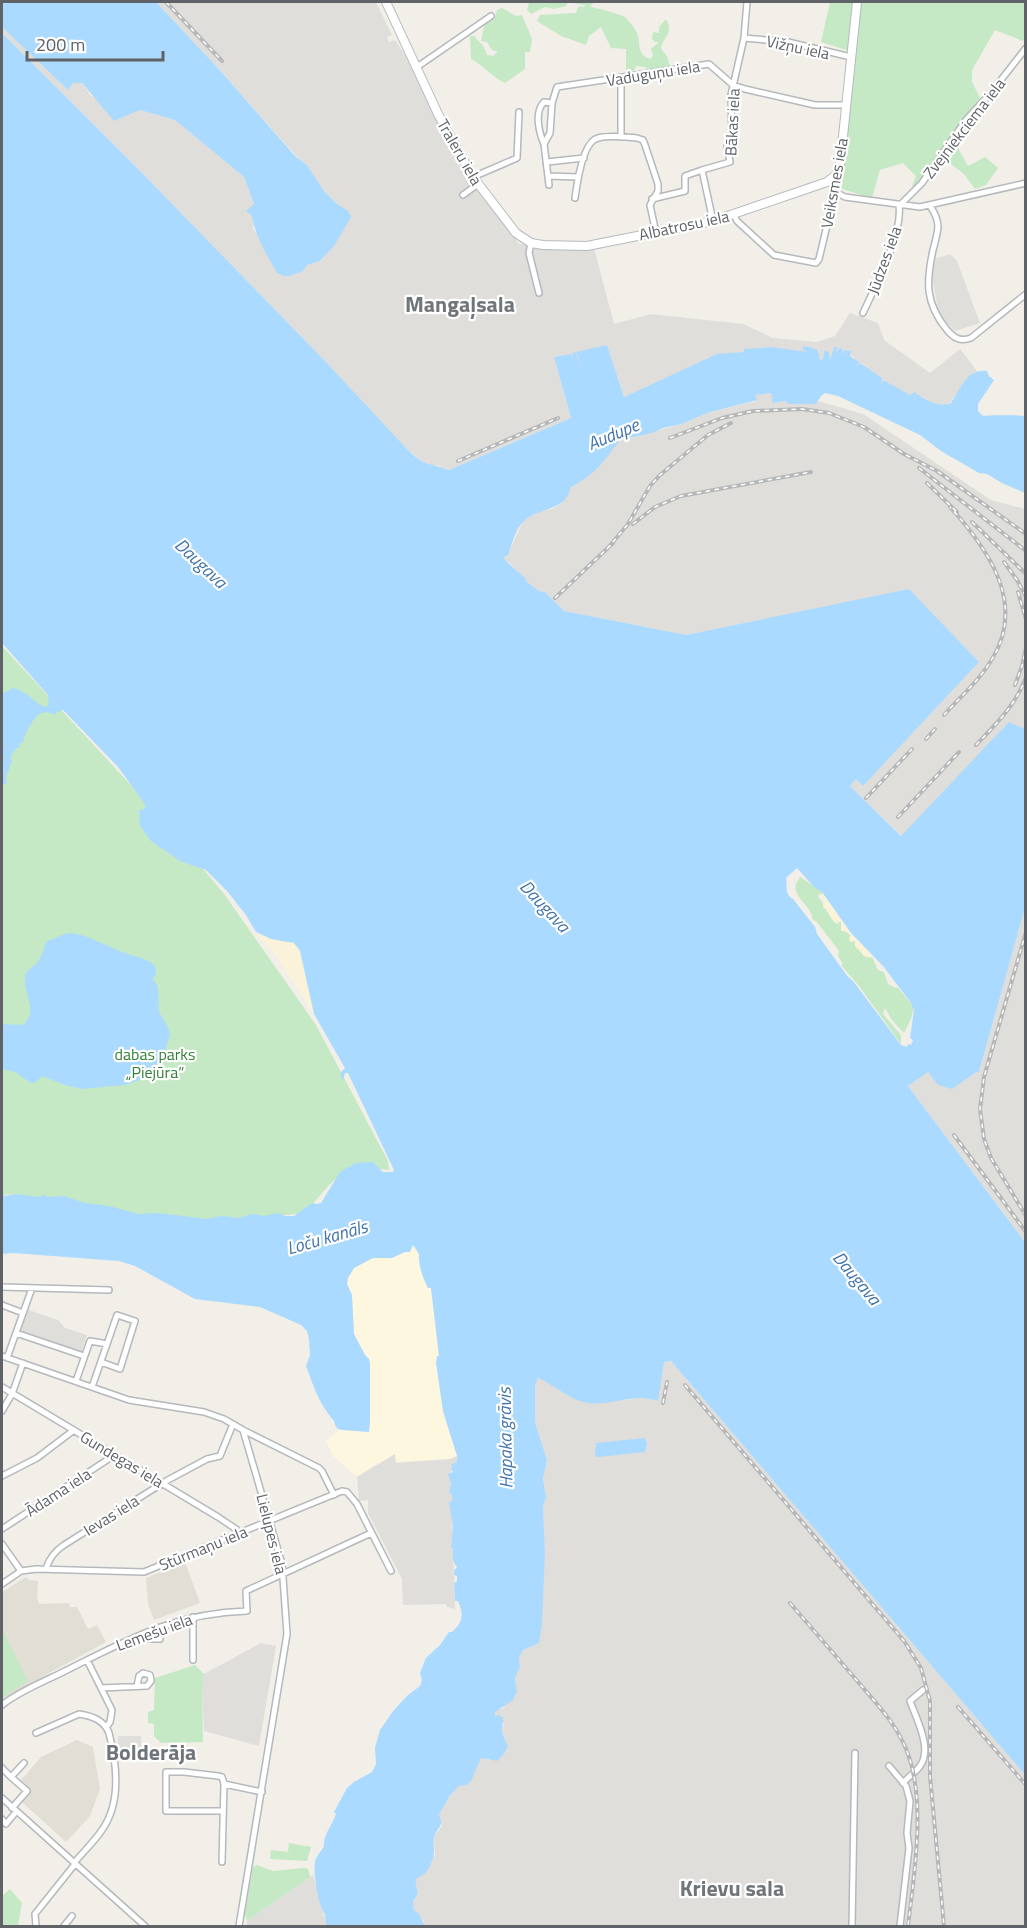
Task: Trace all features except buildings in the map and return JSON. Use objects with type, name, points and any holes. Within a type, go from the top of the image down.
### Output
[{"type":"main road","name":"Traleru iela","points":[[386,2],[439,116],[475,181],[516,233],[531,243]]},
{"type":"main road","name":"Veiksmes iela","points":[[832,179],[839,171],[840,165],[857,2]]},
{"type":"main road","name":"Albatrosu iela","points":[[531,243],[587,246],[713,221],[832,179]]},
{"type":"street","name":"Bākas iela","points":[[713,221],[702,170],[730,162],[727,146],[732,142],[730,104],[744,38],[747,2]]},
{"type":"street","points":[[417,67],[491,16]]},
{"type":"street","name":"Vižņu iela","points":[[744,38],[788,42],[851,57]]},
{"type":"street","name":"Zvejniekciema iela","points":[[899,206],[922,183],[966,120],[1026,48]]},
{"type":"street","name":"Vaduguņu iela","points":[[552,103],[557,87],[709,64],[733,85],[815,105],[847,105]]},
{"type":"street","points":[[621,78],[621,137]]},
{"type":"street","points":[[544,144],[552,123],[552,103],[544,102],[539,110],[540,136],[544,144],[549,186]]},
{"type":"street","points":[[464,195],[475,181],[517,158],[519,112]]},
{"type":"street","points":[[575,198],[578,177],[589,143],[597,138],[621,137],[643,140],[658,184],[658,191],[650,205],[656,233]]},
{"type":"street","points":[[547,162],[584,158]]},
{"type":"street","points":[[652,199],[685,191],[685,176],[702,170]]},
{"type":"street","points":[[548,176],[578,177]]},
{"type":"street","name":"Veiksmes iela","points":[[734,215],[737,221],[774,255],[816,263],[819,259],[835,192],[832,179]]},
{"type":"street","points":[[835,192],[846,197],[899,206],[920,207],[1026,183]]},
{"type":"street","name":"Jūdzes iela","points":[[863,313],[890,252],[898,222],[899,206]]},
{"type":"street","points":[[930,206],[936,214],[938,226],[929,269],[928,295],[937,316],[954,338],[965,340],[971,338],[1026,294]]},
{"type":"street","points":[[531,243],[529,253],[539,293]]},
{"type":"street","points":[[2,1287],[109,1290]]},
{"type":"street","points":[[32,1288],[16,1333],[4,1357],[140,1402],[204,1412],[233,1424],[319,1468],[334,1495],[342,1491],[350,1495],[391,1571]]},
{"type":"street","points":[[2,1305],[23,1313]]},
{"type":"street","points":[[92,1387],[117,1315],[135,1321],[120,1369],[101,1362]]},
{"type":"street","points":[[16,1333],[84,1356]]},
{"type":"street","points":[[76,1381],[92,1340],[107,1344]]},
{"type":"street","points":[[2,1411],[12,1394],[23,1363]]},
{"type":"street","name":"Gundegas iela","points":[[2,1388],[228,1523],[239,1534]]},
{"type":"street","name":"Ievas iela","points":[[46,1569],[48,1561],[58,1549],[162,1483],[207,1459],[220,1456],[233,1424]]},
{"type":"street","points":[[2,1476],[37,1458],[74,1430]]},
{"type":"street","name":"Lielupes iela","points":[[239,1926],[287,1639],[283,1574],[279,1550],[243,1430]]},
{"type":"street","name":"Ādama iela","points":[[2,1529],[107,1460],[113,1453]]},
{"type":"street","name":"Stūrmaņu iela","points":[[2,1584],[21,1571],[46,1569],[136,1574],[144,1572],[334,1495]]},
{"type":"street","name":"Lemešu iela","points":[[2,1705],[87,1660],[160,1627],[193,1617],[247,1611],[246,1591],[371,1533]]},
{"type":"street","points":[[2,1544],[21,1571]]},
{"type":"street","points":[[193,1617],[193,1660]]},
{"type":"street","points":[[129,1640],[160,1639],[160,1627]]},
{"type":"street","points":[[87,1660],[112,1710],[111,1722],[107,1726]]},
{"type":"street","points":[[101,1688],[137,1686]]},
{"type":"street","points":[[903,1783],[920,1766],[924,1758],[924,1743],[909,1701],[923,1690]]},
{"type":"street","points":[[36,1733],[79,1714],[99,1720],[107,1726],[111,1741],[116,1791],[103,1830],[35,1914],[36,1926]]},
{"type":"street","points":[[852,1926],[855,1753]]},
{"type":"street","points":[[11,1777],[24,1763]]},
{"type":"street","points":[[889,1766],[903,1783],[911,1808],[900,1926]]},
{"type":"street","points":[[2,1768],[27,1791],[4,1821],[2,1829]]},
{"type":"street","points":[[222,1811],[166,1811],[166,1772],[222,1777],[224,1784],[222,1862]]},
{"type":"street","points":[[224,1784],[262,1792]]},
{"type":"street","points":[[2,1798],[145,1926]]},
{"type":"street","points":[[64,1926],[72,1916]]},
{"type":"shaded area","points":[[156,2],[376,2],[392,35],[387,37],[389,42],[395,40],[406,57],[461,165],[519,244],[594,248],[614,324],[651,314],[743,324],[773,338],[817,342],[835,336],[850,313],[878,323],[884,340],[930,373],[960,349],[977,371],[968,377],[950,403],[942,405],[930,402],[913,392],[910,396],[885,380],[883,386],[881,385],[875,374],[861,363],[856,369],[854,357],[850,355],[851,351],[846,350],[843,355],[837,354],[834,347],[830,360],[828,360],[829,352],[824,352],[823,360],[819,360],[819,351],[813,349],[813,360],[778,348],[762,347],[717,355],[624,397],[607,345],[583,352],[582,370],[580,370],[575,354],[574,358],[571,358],[570,354],[554,357],[571,418],[449,470],[437,465],[434,467],[425,464],[407,449],[326,362],[143,174],[2,33],[2,27],[68,90],[73,83],[82,83],[91,96],[175,120],[244,177],[254,205],[253,229],[261,239],[277,273],[296,273],[307,265],[320,261],[334,246],[337,204],[324,191],[307,165],[297,157]]},
{"type":"shaded area","points":[[950,254],[957,261],[980,323],[955,331],[939,315],[932,276],[934,259]]},
{"type":"shaded area","points":[[771,393],[774,403],[787,401],[816,404],[818,401],[863,414],[991,500],[1025,509],[1025,729],[1009,723],[902,836],[850,786],[856,779],[863,785],[979,662],[909,590],[686,635],[564,611],[545,592],[539,591],[527,582],[504,557],[509,552],[523,521],[536,512],[560,505],[571,487],[582,481],[620,440],[682,424],[707,413],[756,401],[755,395]]},
{"type":"shaded area","points":[[1025,908],[1025,1242],[908,1086],[928,1071],[938,1085],[979,1072]]},
{"type":"shaded area","points":[[412,1245],[418,1249],[423,1275],[428,1288],[431,1288],[443,1411],[457,1456],[450,1459],[377,1463],[357,1477],[333,1456],[326,1441],[339,1430],[368,1432],[369,1429],[370,1364],[354,1334],[352,1295],[347,1284],[348,1278],[354,1268],[361,1264],[373,1258],[392,1258],[405,1252]]},
{"type":"shaded area","points":[[26,1309],[58,1320],[65,1328],[87,1335],[81,1353],[18,1332]]},
{"type":"shaded area","points":[[671,1361],[1025,1775],[1025,1926],[425,1926],[414,1910],[413,1901],[417,1897],[415,1879],[435,1855],[434,1836],[442,1826],[439,1815],[449,1797],[459,1786],[466,1785],[481,1758],[490,1760],[508,1746],[502,1731],[504,1724],[495,1717],[495,1711],[503,1708],[517,1693],[515,1678],[523,1650],[539,1643],[545,1552],[543,1507],[546,1497],[543,1478],[547,1460],[535,1422],[535,1385],[538,1378],[588,1403],[647,1398],[657,1401],[664,1362]]},
{"type":"shaded area","points":[[395,1454],[396,1463],[450,1459],[457,1456],[457,1462],[452,1464],[449,1474],[451,1482],[449,1493],[452,1495],[453,1541],[451,1548],[453,1549],[455,1609],[447,1607],[446,1604],[403,1605],[402,1579],[368,1513],[368,1500],[359,1501],[357,1477]]},
{"type":"shaded area","points":[[185,1562],[200,1603],[154,1620],[148,1604],[146,1578]]},
{"type":"shaded area","points":[[26,1577],[29,1580],[38,1581],[39,1604],[69,1603],[70,1607],[77,1607],[88,1629],[97,1625],[106,1642],[2,1699],[2,1592]]},
{"type":"shaded area","points":[[261,1643],[276,1646],[259,1746],[204,1731],[202,1694],[204,1674]]},
{"type":"shaded area","points":[[118,1736],[141,1736],[141,1755],[138,1758],[123,1758],[120,1751],[117,1751]]},
{"type":"shaded area","points":[[77,1740],[93,1747],[100,1789],[90,1816],[66,1842],[22,1802],[31,1790],[21,1780],[41,1757]]},
{"type":"shaded area","points":[[313,1875],[327,1926],[247,1926],[247,1921]]},
{"type":"green space","points":[[568,2],[566,6],[554,9],[545,7],[531,14],[527,10],[529,3]]},
{"type":"green space","points":[[568,2],[594,2],[590,7],[625,17],[638,35],[642,54],[650,59],[653,56],[651,49],[659,42],[652,39],[653,32],[659,33],[659,27],[666,19],[669,32],[661,49],[667,56],[670,66],[647,70],[646,67],[636,66],[634,71],[626,73],[626,49],[611,48],[601,27],[589,36],[586,45],[561,36],[537,21],[540,15],[576,13],[578,7],[587,6]]},
{"type":"green space","points":[[830,2],[1025,2],[1025,38],[1023,41],[995,30],[972,70],[972,82],[981,100],[972,111],[970,125],[959,138],[959,150],[968,166],[985,157],[998,168],[986,185],[975,189],[964,174],[947,161],[933,166],[917,186],[912,186],[916,176],[903,163],[880,170],[872,198],[842,189],[838,182],[844,169],[856,53],[821,42]]},
{"type":"green space","points":[[502,8],[516,16],[522,15],[532,39],[530,52],[525,52],[525,69],[505,83],[471,59],[470,36],[474,36],[484,47],[487,55],[493,56],[498,52],[492,50],[487,42],[481,41],[485,22],[495,18],[497,10]]},
{"type":"green space","name":"dabas parks „Piejūra”","points":[[2,646],[154,810],[224,894],[316,1025],[388,1161],[389,1170],[352,1165],[329,1185],[305,1213],[207,1224],[159,1220],[16,1194],[2,1195]]},
{"type":"green space","points":[[799,876],[822,892],[822,895],[818,896],[835,923],[841,922],[864,956],[872,957],[878,970],[884,972],[888,984],[897,987],[914,1007],[904,1033],[885,1008],[883,1014],[901,1035],[901,1044],[841,965],[843,964],[838,956],[839,951],[813,920],[799,897],[795,886]]},
{"type":"green space","points":[[2,1629],[28,1681],[2,1698]]},
{"type":"green space","points":[[195,1665],[204,1674],[203,1742],[161,1743],[154,1736],[154,1724],[148,1723],[148,1712],[154,1710],[155,1678]]},
{"type":"green space","points":[[289,1843],[311,1847],[307,1861],[270,1859],[271,1850],[288,1852]]},
{"type":"green space","points":[[257,1865],[273,1871],[304,1868],[308,1869],[310,1877],[247,1921],[245,1914],[253,1867]]},
{"type":"green space","points":[[10,1889],[22,1903],[18,1926],[2,1926],[2,1896]]},
{"type":"sand","points":[[822,892],[851,933],[871,953],[871,958],[864,956],[855,946],[855,941],[850,942],[849,937],[851,936],[841,931],[841,922],[837,922],[839,925],[836,923],[823,907],[825,904]]},
{"type":"sand","points":[[256,932],[271,939],[294,943],[300,951],[314,1014],[272,949]]},
{"type":"water","points":[[2,2],[156,2],[296,157],[307,165],[324,191],[348,211],[351,217],[334,246],[320,261],[307,265],[303,271],[290,276],[277,273],[265,252],[252,216],[246,211],[254,204],[244,177],[175,120],[140,110],[114,121],[82,83],[73,83],[68,90],[2,27]]},
{"type":"water","points":[[2,33],[143,174],[326,362],[407,449],[427,464],[449,470],[571,418],[554,357],[570,354],[573,358],[572,354],[575,352],[582,370],[576,352],[607,345],[624,397],[717,354],[771,347],[808,352],[803,350],[803,346],[813,348],[812,352],[813,349],[818,350],[820,360],[823,359],[824,351],[829,352],[830,360],[834,347],[838,347],[835,353],[840,348],[843,350],[842,355],[845,350],[851,351],[850,356],[859,362],[856,368],[860,363],[882,378],[881,385],[884,380],[910,395],[914,392],[936,404],[951,403],[969,376],[980,371],[987,371],[994,380],[978,404],[978,411],[983,416],[1025,416],[1025,493],[987,474],[979,473],[941,451],[920,435],[838,396],[825,393],[816,404],[788,404],[786,401],[773,403],[771,393],[755,395],[757,400],[707,413],[682,424],[620,440],[593,473],[571,487],[563,501],[530,516],[521,524],[508,555],[504,557],[527,582],[539,591],[545,592],[564,611],[686,635],[909,589],[979,662],[863,786],[856,779],[850,786],[901,836],[1009,722],[1025,729],[1025,908],[979,1072],[952,1089],[938,1085],[928,1072],[908,1086],[1025,1242],[1025,1775],[671,1361],[664,1362],[658,1401],[640,1398],[588,1403],[575,1399],[538,1378],[535,1385],[535,1422],[547,1460],[543,1479],[546,1497],[543,1507],[545,1552],[542,1623],[539,1643],[523,1650],[519,1658],[520,1667],[515,1678],[517,1692],[513,1700],[495,1712],[495,1716],[499,1715],[503,1718],[502,1732],[508,1746],[497,1761],[481,1758],[471,1781],[459,1786],[449,1797],[439,1815],[441,1824],[434,1837],[433,1857],[426,1872],[416,1879],[417,1893],[413,1901],[414,1910],[419,1914],[425,1926],[326,1926],[325,1914],[317,1889],[315,1867],[316,1860],[324,1846],[326,1834],[336,1814],[334,1812],[347,1788],[372,1772],[376,1764],[375,1748],[380,1730],[394,1710],[420,1686],[422,1680],[420,1673],[426,1658],[440,1645],[449,1632],[456,1628],[462,1614],[458,1601],[455,1601],[454,1583],[457,1581],[457,1576],[454,1575],[454,1570],[457,1568],[451,1548],[453,1526],[449,1502],[452,1501],[452,1495],[449,1493],[451,1483],[448,1474],[453,1472],[452,1464],[457,1462],[457,1456],[443,1411],[436,1363],[437,1356],[439,1356],[431,1288],[428,1288],[424,1280],[419,1254],[413,1245],[410,1252],[392,1258],[373,1258],[354,1268],[347,1284],[352,1295],[354,1334],[370,1364],[370,1422],[369,1432],[343,1430],[336,1426],[314,1387],[306,1366],[310,1355],[309,1340],[307,1331],[301,1325],[260,1307],[195,1299],[135,1266],[119,1261],[2,1254],[3,1192],[4,1196],[16,1194],[38,1197],[64,1196],[85,1203],[109,1206],[138,1214],[158,1213],[207,1219],[221,1216],[239,1218],[252,1214],[264,1216],[278,1213],[294,1216],[312,1203],[321,1203],[340,1172],[356,1163],[373,1162],[383,1172],[394,1170],[348,1073],[345,1073],[343,1080],[341,1078],[341,1072],[345,1068],[314,1014],[300,951],[294,943],[271,939],[256,932],[227,891],[206,870],[180,861],[151,841],[140,826],[139,810],[145,809],[145,804],[118,767],[63,710],[56,712],[55,715],[44,712],[34,720],[26,736],[23,737],[24,741],[19,744],[20,748],[16,748],[10,758],[12,761],[6,777],[7,784],[2,784],[2,694],[13,688],[24,692],[42,706],[46,707],[49,704],[48,695],[2,643]],"holes":[[[797,868],[815,888],[822,892],[851,933],[883,966],[911,1003],[914,1010],[911,1045],[908,1044],[907,1047],[901,1045],[848,977],[817,934],[815,927],[789,895],[786,878]]]},
{"type":"water","points":[[72,933],[145,959],[155,966],[156,972],[153,979],[158,987],[159,1012],[170,1035],[165,1051],[152,1072],[142,1079],[125,1085],[81,1089],[42,1076],[36,1082],[31,1083],[15,1072],[2,1069],[2,1024],[23,1025],[30,1014],[26,974],[38,962],[47,941]]},
{"type":"water","points":[[645,1438],[647,1444],[645,1452],[595,1456],[596,1443]]},
{"type":"railway","points":[[166,2],[222,61]]},
{"type":"railway","points":[[670,438],[722,418],[753,411],[802,409],[829,413],[864,427],[904,454],[937,471],[1026,534]]},
{"type":"railway","points":[[458,461],[558,418]]},
{"type":"railway","points":[[607,549],[628,524],[650,486],[660,475],[708,435],[731,423]]},
{"type":"railway","points":[[919,468],[1026,551]]},
{"type":"railway","points":[[633,524],[655,507],[681,496],[811,472]]},
{"type":"railway","points":[[927,483],[957,512]]},
{"type":"railway","points":[[944,715],[976,681],[992,659],[1002,638],[1005,617],[1004,597],[989,558],[950,507]]},
{"type":"railway","points":[[972,522],[1026,574]]},
{"type":"railway","points":[[555,598],[613,543]]},
{"type":"railway","points":[[1004,562],[1026,597]]},
{"type":"railway","points":[[1018,592],[1026,619]]},
{"type":"railway","points":[[1015,685],[1026,648]]},
{"type":"railway","points":[[976,745],[1011,705],[1026,677]]},
{"type":"railway","points":[[926,739],[935,729]]},
{"type":"railway","points":[[866,798],[912,749]]},
{"type":"railway","points":[[898,817],[959,752]]},
{"type":"railway","points":[[1026,932],[984,1077],[980,1109],[984,1139],[991,1158],[1026,1216]]},
{"type":"railway","points":[[954,1135],[1026,1232]]},
{"type":"railway","points":[[663,1403],[667,1382]]},
{"type":"railway","points":[[685,1385],[904,1641],[921,1668],[930,1701],[930,1776],[944,1926]]},
{"type":"railway","points":[[790,1603],[884,1712],[898,1732],[908,1754],[913,1773],[917,1817],[917,1839],[908,1926]]},
{"type":"railway","points":[[958,1707],[1026,1785]]},
{"type":"district","name":"Mangaļsala","points":[[460,304]]},
{"type":"district","name":"Bolderāja","points":[[151,1752]]},
{"type":"district","name":"Krievu sala","points":[[732,1888]]},
{"type":"water label","name":"Audupe","points":[[613,434]]},
{"type":"water label","name":"Daugava","points":[[201,563]]},
{"type":"water label","name":"Daugava","points":[[545,906]]},
{"type":"water label","name":"Loču kanāls","points":[[327,1237]]},
{"type":"water label","name":"Daugava","points":[[857,1278]]},
{"type":"water label","name":"Hapaka grāvis","points":[[505,1438]]}]
